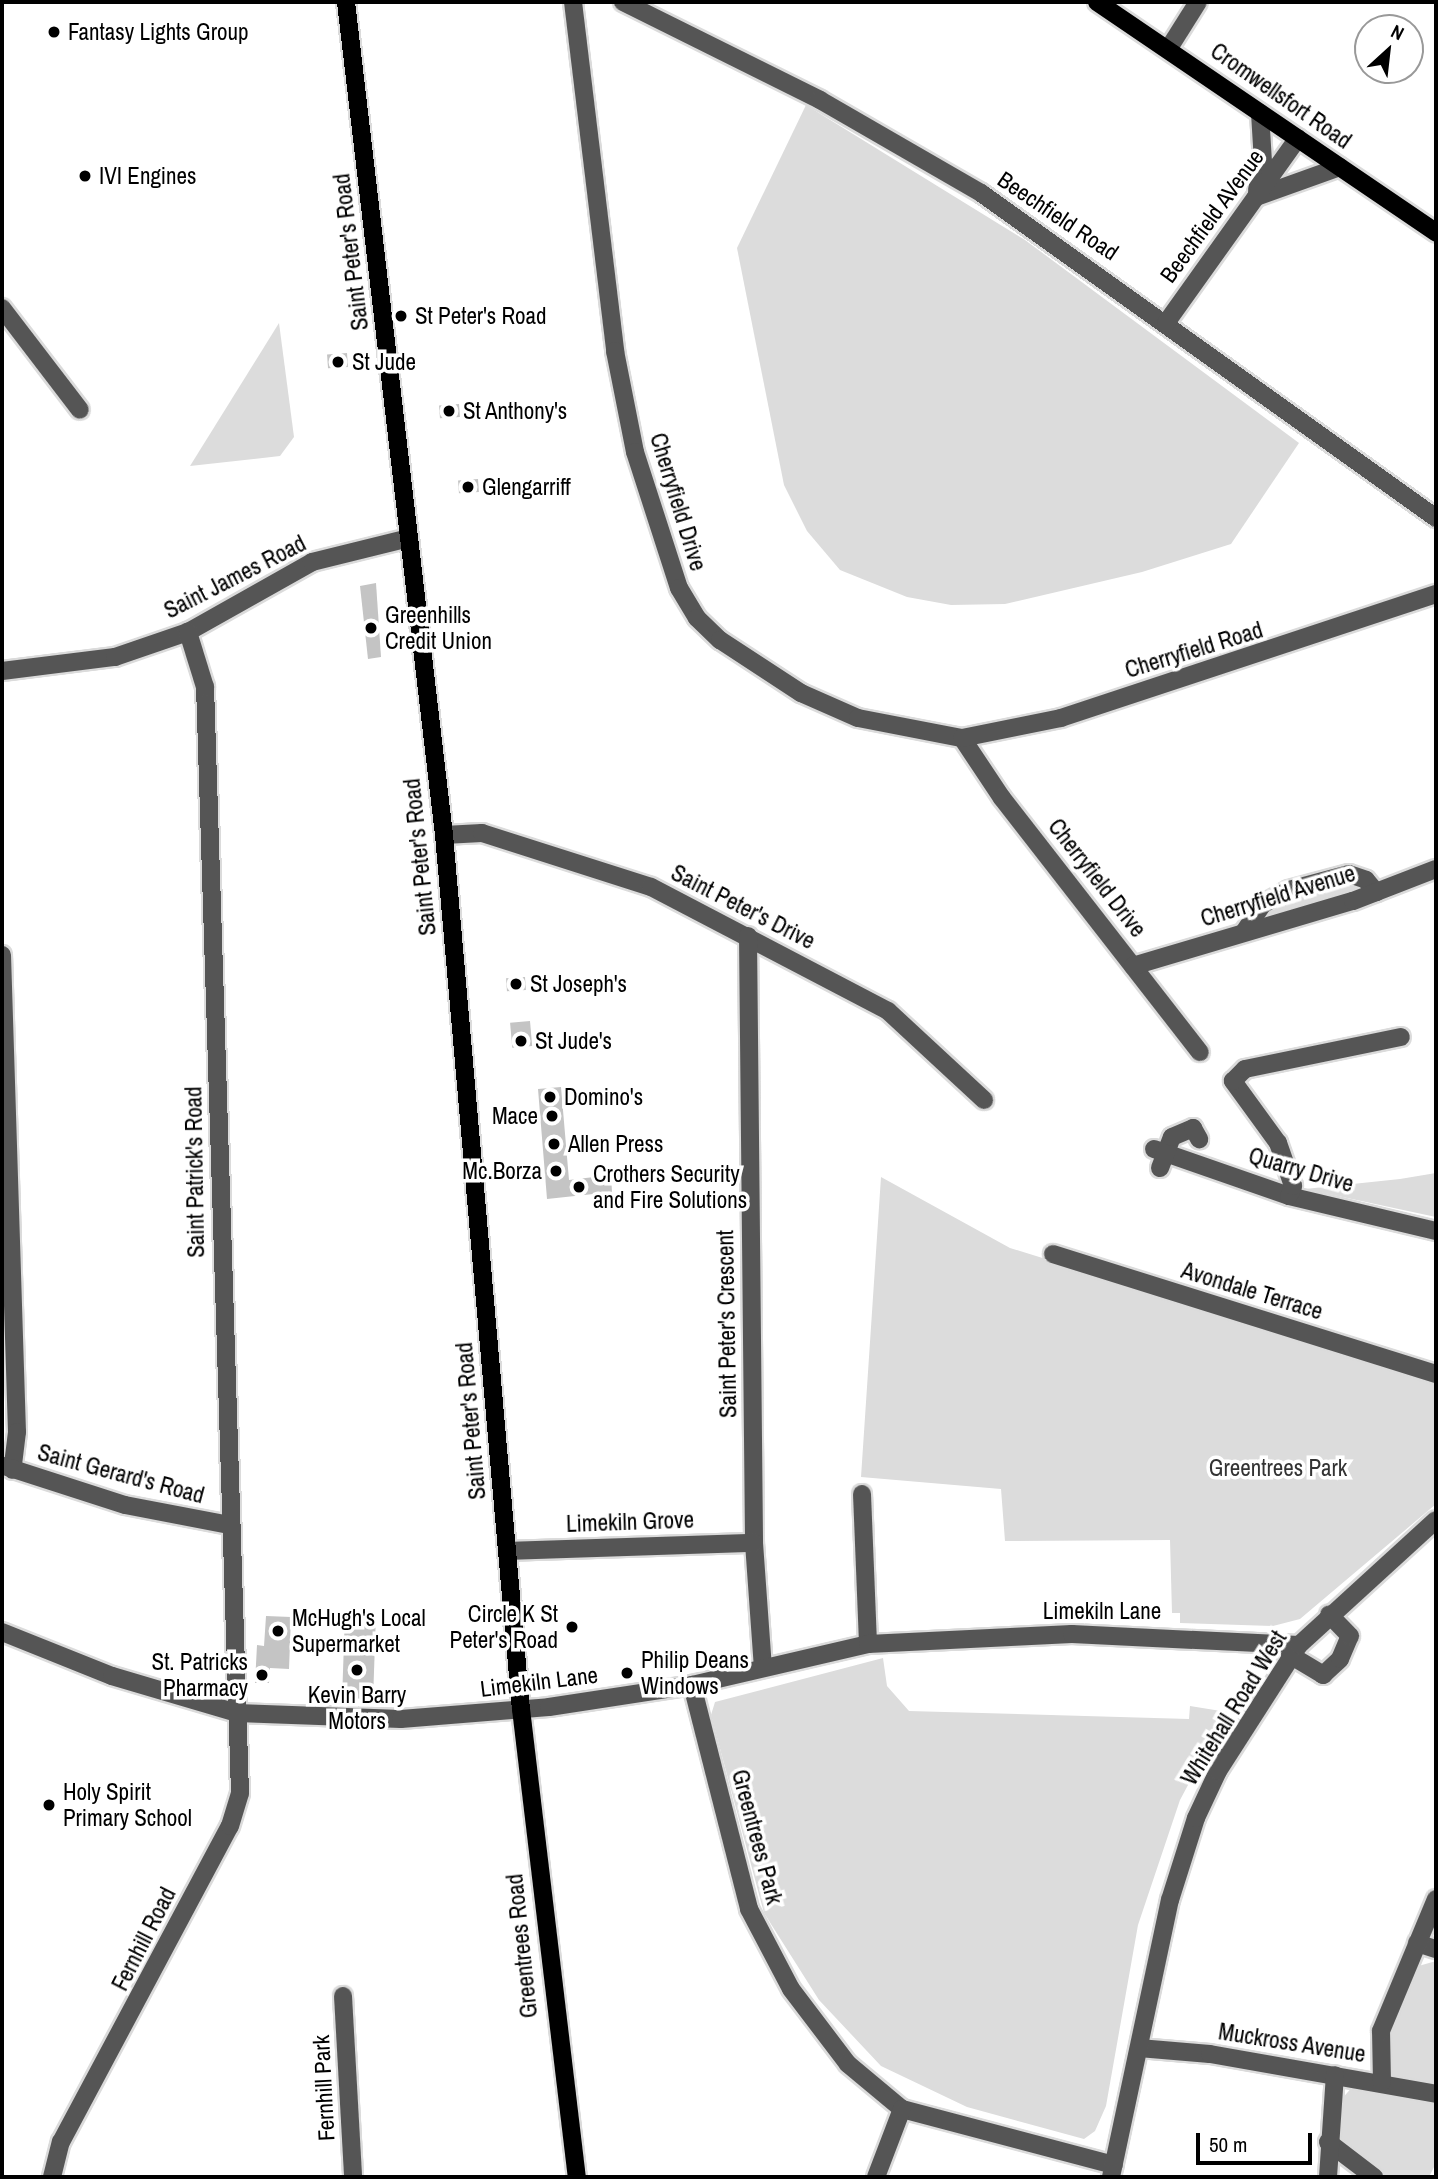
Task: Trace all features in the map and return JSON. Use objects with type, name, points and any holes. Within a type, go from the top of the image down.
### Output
[{"type":"main road","name":"Saint Peter's Road","points":[[346,2],[444,835],[521,1709]]},
{"type":"main road","name":"Cromwellsfort Road","points":[[1097,2],[1169,48],[1436,232]]},
{"type":"main road","name":"Greentrees Road","points":[[521,1709],[577,2177]]},
{"type":"street","name":"Cherryfield Drive","points":[[573,2],[615,351],[635,452],[679,588],[697,618],[720,640],[801,694],[858,718],[962,738],[1002,798],[1200,1052]]},
{"type":"street","name":"Beechfield Road","points":[[623,2],[820,100],[981,193],[1436,518]]},
{"type":"street","points":[[1169,48],[1198,2]]},
{"type":"street","points":[[1256,197],[1264,162],[1260,113]]},
{"type":"street","name":"Beechfield AVenue","points":[[1166,323],[1298,138]]},
{"type":"street","points":[[1256,197],[1340,167]]},
{"type":"street","points":[[2,308],[80,410]]},
{"type":"street","name":"Saint James Road","points":[[2,671],[115,657],[188,632],[313,562],[409,538]]},
{"type":"street","name":"Cherryfield Road","points":[[962,738],[1061,718],[1436,594]]},
{"type":"street","name":"Saint Patrick's Road","points":[[188,632],[205,687],[237,1713]]},
{"type":"street","name":"Saint Peter's Drive","points":[[444,835],[482,833],[559,854],[651,887],[888,1011],[984,1100]]},
{"type":"street","points":[[1244,932],[1262,905],[1289,890],[1349,874],[1366,880],[1376,892]]},
{"type":"street","name":"Cherryfield Avenue","points":[[1133,966],[1432,874]]},
{"type":"street","name":"Saint Peter's Crescent","points":[[748,936],[754,1543],[762,1668]]},
{"type":"street","points":[[2,955],[17,1433],[7,1467]]},
{"type":"street","points":[[1289,1196],[1293,1186],[1278,1143],[1233,1081],[1244,1069],[1401,1037]]},
{"type":"street","name":"Quarry Drive","points":[[1199,1139],[1193,1128],[1172,1137],[1159,1157],[1289,1196],[1436,1231]]},
{"type":"street","name":"Avondale Terrace","points":[[1053,1254],[1436,1374]]},
{"type":"street","name":"Saint Gerard's Road","points":[[7,1467],[125,1505],[230,1525]]},
{"type":"street","points":[[862,1494],[868,1644]]},
{"type":"street","name":"Whitehall Road West","points":[[1112,2171],[1170,1900],[1196,1818],[1294,1650],[1329,1614],[1436,1520]]},
{"type":"street","name":"Limekiln Grove","points":[[507,1551],[754,1543]]},
{"type":"street","points":[[1294,1650],[1323,1675],[1340,1659],[1350,1636],[1329,1614]]},
{"type":"street","name":"Limekiln Lane","points":[[2,1632],[112,1676],[237,1713],[401,1719],[521,1709],[692,1685],[868,1644],[1072,1634],[1294,1650]]},
{"type":"street","name":"Greentrees Park","points":[[692,1685],[757,1927],[812,2020],[848,2064],[902,2109],[1112,2171]]},
{"type":"street","name":"Fernhill Road","points":[[52,2177],[61,2142],[230,1826],[240,1793],[237,1713]]},
{"type":"street","points":[[1382,2082],[1381,2031],[1436,1899]]},
{"type":"street","points":[[1417,1943],[1436,1949]]},
{"type":"street","name":"Fernhill Park","points":[[343,1996],[353,2177]]},
{"type":"street","name":"Muckross Avenue","points":[[1139,2048],[1382,2082],[1436,2094]]},
{"type":"street","points":[[1328,2177],[1328,2142],[1335,2075]]},
{"type":"street","points":[[876,2177],[902,2109]]},
{"type":"street","points":[[1328,2142],[1374,2177]]},
{"type":"green space","points":[[806,105],[1025,240],[1299,443],[1231,544],[1142,572],[1005,604],[951,605],[907,597],[840,570],[807,531],[784,485],[737,248]]},
{"type":"green space","points":[[279,323],[294,437],[280,456],[190,466]]},
{"type":"green space","points":[[1353,880],[1363,889],[1258,920],[1281,900]]},
{"type":"green space","points":[[1436,1173],[1436,1217],[1305,1189],[1400,1179]]},
{"type":"green space","name":"Greentrees Park","points":[[881,1177],[1010,1248],[1436,1380],[1436,1504],[1300,1619],[1273,1626],[1180,1623],[1180,1613],[1172,1613],[1170,1540],[1005,1541],[1001,1489],[861,1477]]},
{"type":"green space","points":[[883,1658],[887,1686],[909,1711],[1189,1719],[1190,1706],[1227,1712],[1180,1800],[1138,1925],[1106,2106],[1095,2131],[1084,2139],[967,2107],[881,2066],[819,2000],[764,1913],[711,1715],[715,1702]]},
{"type":"green space","points":[[1436,1961],[1436,2086],[1392,2077],[1388,2028],[1415,1967]]},
{"type":"green space","points":[[1354,2085],[1436,2103],[1436,2163],[1429,2177],[1385,2177],[1345,2145],[1338,2135],[1340,2101]]},
{"type":"building","name":"St Jude","points":[[347,353],[348,367],[328,368],[327,354]]},
{"type":"building","name":"St Anthony's","points":[[459,404],[460,417],[440,418],[439,405]]},
{"type":"building","name":"Glengarriff","points":[[478,479],[479,492],[459,493],[458,480]]},
{"type":"building","name":"Greenhills Credit Union","points":[[376,583],[381,657],[368,659],[360,586]]},
{"type":"building","name":"St Joseph's","points":[[525,977],[526,990],[507,991],[506,978]]},
{"type":"building","points":[[530,1021],[532,1046],[512,1048],[510,1023]]},
{"type":"building","points":[[561,1087],[569,1180],[611,1175],[612,1192],[547,1199],[538,1089]]},
{"type":"building","points":[[345,1614],[376,1615],[373,1699],[342,1698]]},
{"type":"building","name":"McHugh's Local Supermarket","points":[[266,1616],[291,1617],[289,1669],[270,1668],[269,1683],[255,1683],[257,1645],[264,1646]]},
{"type":"place","name":"Fantasy Lights Group","points":[[54,32]]},
{"type":"place","name":"IVI Engines","points":[[85,176]]},
{"type":"place","name":"St Peter's Road","points":[[401,316]]},
{"type":"place","name":"St Jude","points":[[338,362]]},
{"type":"place","name":"St Anthony's","points":[[449,411]]},
{"type":"place","name":"Glengarriff","points":[[468,487]]},
{"type":"place","name":"Greenhills Credit Union","points":[[371,628]]},
{"type":"place","name":"St Joseph's","points":[[516,984]]},
{"type":"place","name":"St Jude's","points":[[521,1041]]},
{"type":"place","name":"Domino's","points":[[550,1097]]},
{"type":"place","name":"Mace","points":[[552,1116]]},
{"type":"place","name":"Allen Press","points":[[554,1144]]},
{"type":"place","name":"Mc.Borza","points":[[556,1171]]},
{"type":"place","name":"Crothers Security and Fire Solutions","points":[[579,1187]]},
{"type":"place","name":"Circle K St Peter's Road","points":[[572,1627]]},
{"type":"place","name":"McHugh's Local Supermarket","points":[[278,1631]]},
{"type":"place","name":"Kevin Barry Motors","points":[[357,1670]]},
{"type":"place","name":"Philip Deans Windows","points":[[627,1673]]},
{"type":"place","name":"St. Patricks Pharmacy","points":[[262,1675]]},
{"type":"place","name":"Holy Spirit Primary School","points":[[49,1805]]}]
